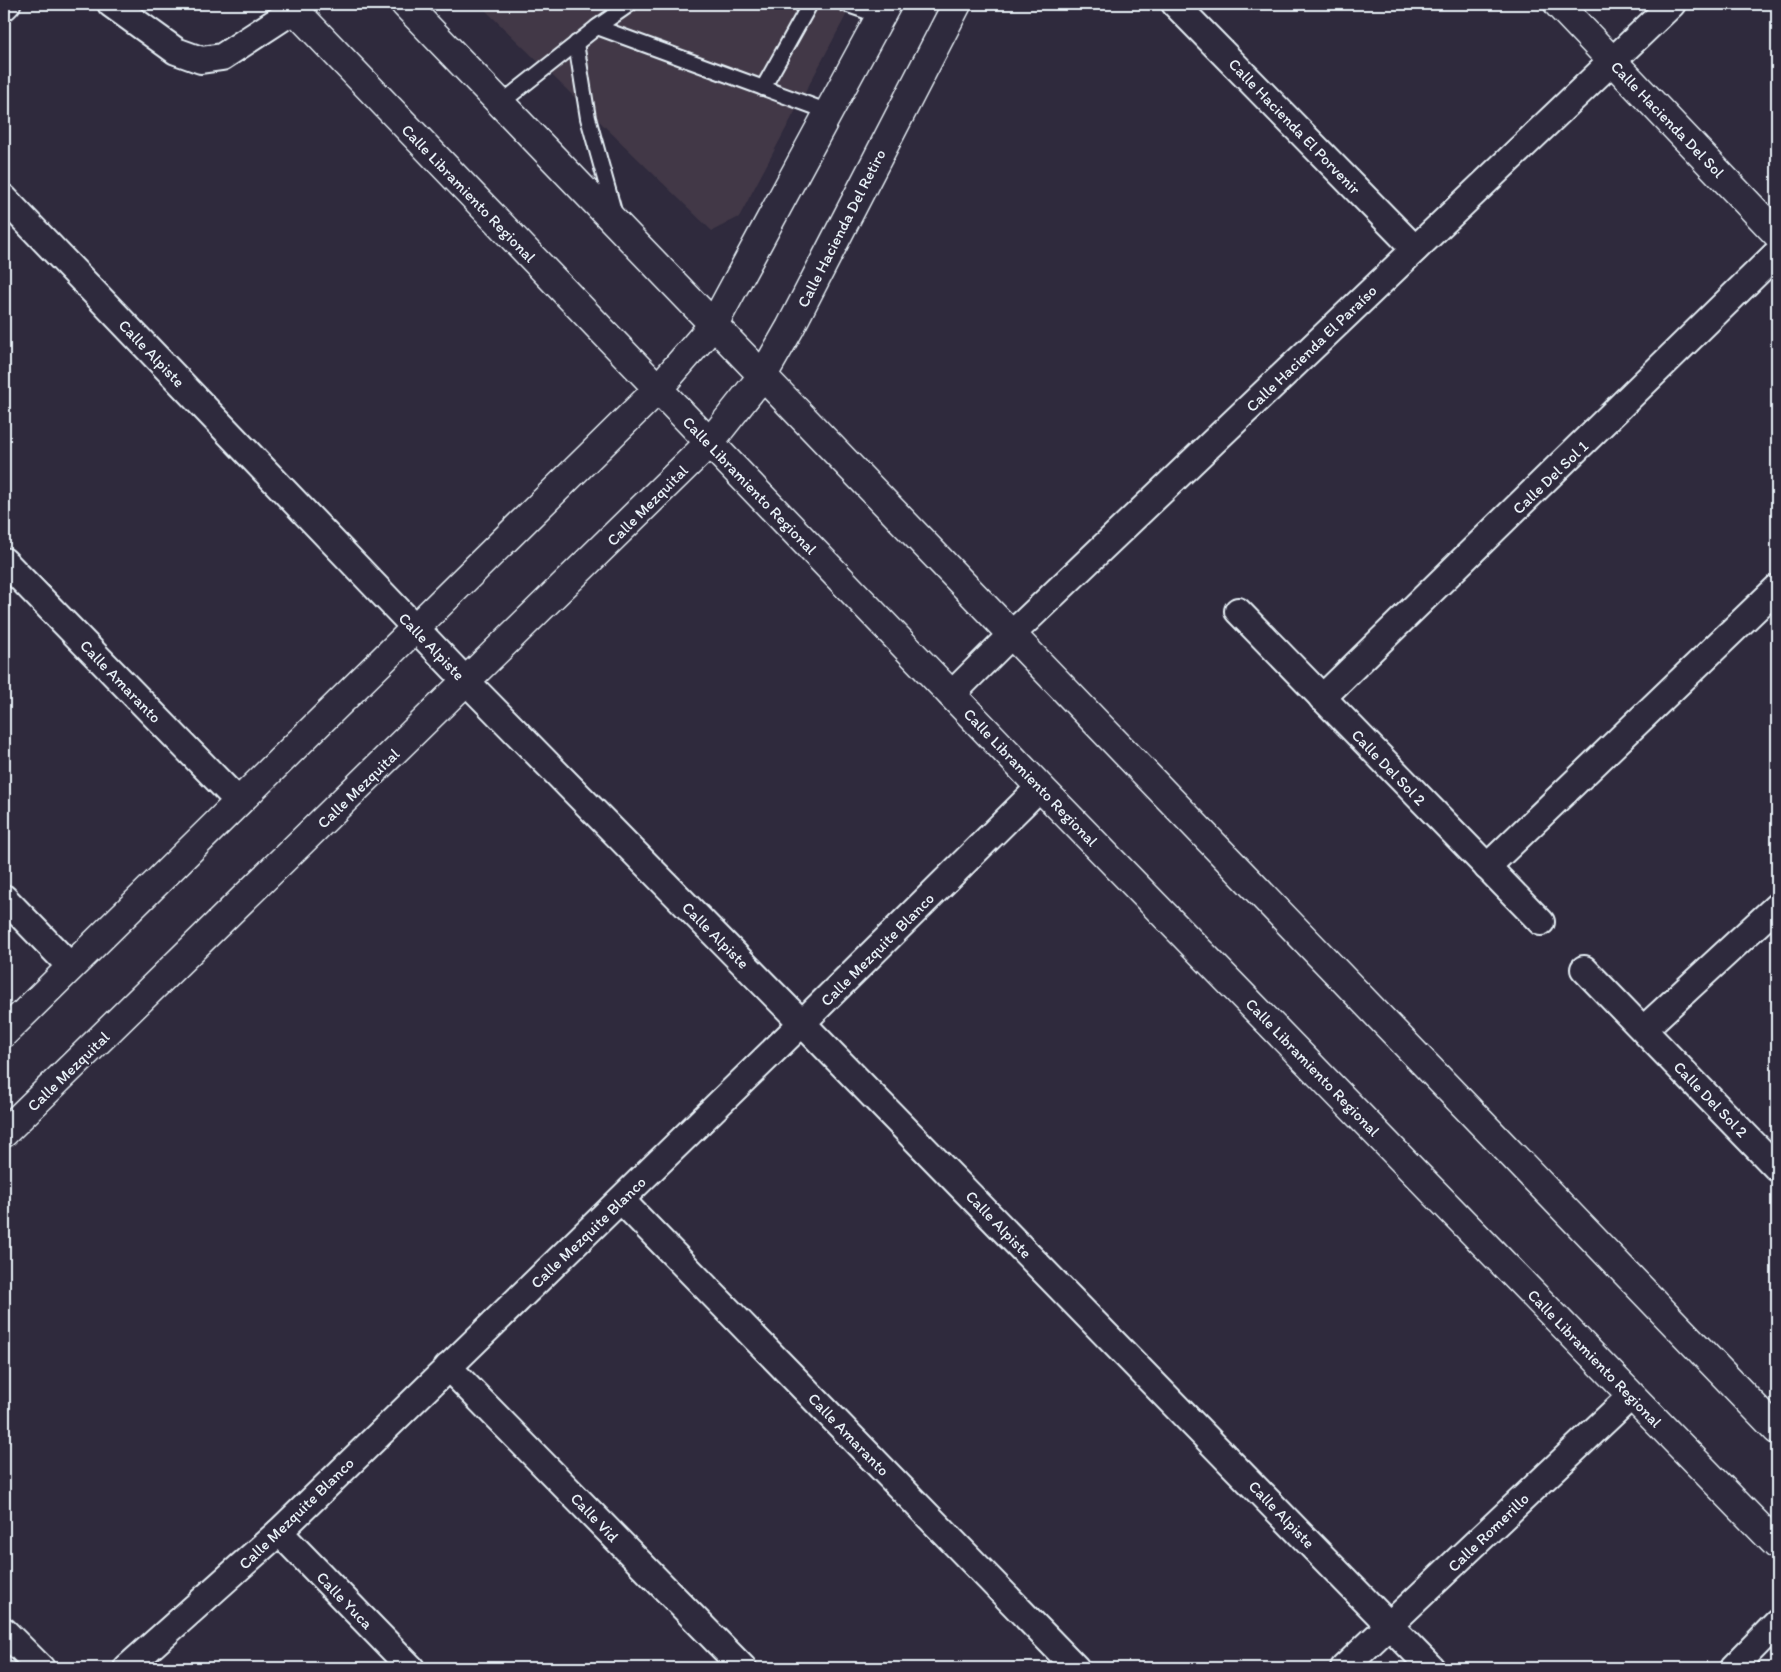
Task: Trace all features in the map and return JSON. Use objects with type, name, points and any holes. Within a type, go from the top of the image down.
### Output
[{"type":"street","points":[[4,7],[7,4]]},
{"type":"street","points":[[111,4],[176,51],[201,60],[222,57],[292,7]]},
{"type":"street","points":[[405,4],[1777,1430]]},
{"type":"street","name":"Calle Hacienda Del Retiro","points":[[710,442],[762,375],[790,328],[957,4]]},
{"type":"street","name":"Calle Hacienda El Porvenir","points":[[1175,4],[1415,249]]},
{"type":"street","name":"Calle Hacienda Del Sol","points":[[1558,4],[1777,234]]},
{"type":"street","name":"Calle Hacienda El Paraíso","points":[[951,695],[1012,634],[1672,4]]},
{"type":"street","name":"Calle Libramiento Regional","points":[[292,7],[951,695],[1777,1545]]},
{"type":"street","points":[[4,1033],[414,627],[657,390],[714,324],[884,10]]},
{"type":"street","name":"Calle Alpiste","points":[[4,198],[467,682],[1431,1668]]},
{"type":"street","name":"Calle Del Sol 1","points":[[1322,698],[1777,253]]},
{"type":"street","name":"Calle Mezquital","points":[[4,1133],[467,682],[710,442]]},
{"type":"street","name":"Calle Amaranto","points":[[4,561],[239,802]]},
{"type":"street","points":[[1487,867],[1777,588]]},
{"type":"street","name":"Calle Del Sol 2","points":[[1238,612],[1541,922]]},
{"type":"street","name":"Calle Mezquite Blanco","points":[[127,1668],[279,1532],[622,1200],[1040,787]]},
{"type":"street","points":[[4,898],[71,966]]},
{"type":"street","points":[[1644,1029],[1777,906]]},
{"type":"street","name":"Calle Del Sol 2","points":[[1584,969],[1777,1168]]},
{"type":"street","name":"Calle Amaranto","points":[[622,1200],[1076,1668]]},
{"type":"street","name":"Calle Vid","points":[[448,1367],[743,1668]]},
{"type":"street","name":"Calle Romerillo","points":[[1344,1668],[1631,1396]]},
{"type":"street","name":"Calle Yuca","points":[[279,1532],[410,1668]]},
{"type":"street","points":[[1733,1668],[1777,1623]]},
{"type":"street","points":[[4,1631],[40,1668]]},
{"type":"lane","points":[[501,103],[576,43],[630,4]]},
{"type":"lane","points":[[763,88],[810,4]]},
{"type":"lane","points":[[845,4],[884,10]]},
{"type":"lane","points":[[597,27],[829,112]]},
{"type":"lane","points":[[576,43],[588,118],[618,224]]},
{"type":"shaded area","points":[[479,4],[852,4],[739,217],[712,231]]}]
